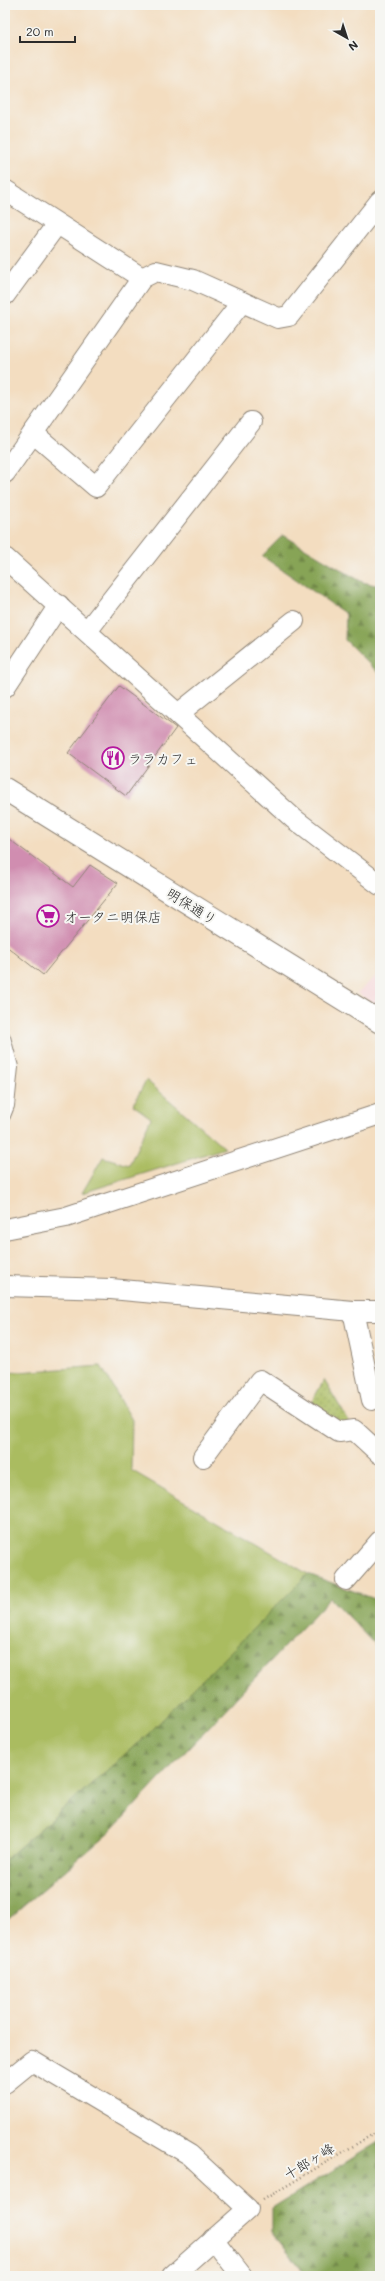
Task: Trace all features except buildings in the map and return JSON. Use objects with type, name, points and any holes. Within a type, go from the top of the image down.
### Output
[{"type":"street","points":[[7,196],[57,224],[142,278]]},
{"type":"street","points":[[5,473],[142,278],[156,271],[193,280],[278,318],[289,316],[380,200]]},
{"type":"street","points":[[5,295],[57,224]]},
{"type":"street","points":[[33,433],[96,487],[242,302]]},
{"type":"street","points":[[87,631],[251,422]]},
{"type":"street","points":[[5,558],[294,819],[380,885]]},
{"type":"street","points":[[5,687],[59,606]]},
{"type":"street","points":[[178,714],[294,621]]},
{"type":"street","name":"明保通り","points":[[5,789],[380,1022]]},
{"type":"street","points":[[5,1230],[66,1217],[380,1114]]},
{"type":"street","points":[[5,1286],[111,1289],[353,1311],[380,1310]]},
{"type":"street","points":[[353,1311],[372,1400]]},
{"type":"street","points":[[203,1457],[260,1380],[339,1432],[354,1430],[380,1454]]},
{"type":"street","points":[[346,1580],[380,1541]]},
{"type":"street","points":[[5,2083],[32,2061],[190,2155],[248,2209],[172,2276]]},
{"type":"street","points":[[213,2239],[242,2276]]},
{"type":"lane","points":[[5,1037],[13,1067],[9,1106],[5,1116]]},
{"type":"path","name":"十郎ヶ峰","points":[[248,2209],[380,2130]]},
{"type":"shaded area","points":[[380,973],[380,1007],[357,993]]},
{"type":"green space","points":[[283,535],[362,582],[380,586],[380,675],[345,640],[346,614],[262,556]]},
{"type":"green space","points":[[146,1080],[225,1148],[82,1193],[103,1157],[129,1165],[151,1118],[133,1105]]},
{"type":"green space","points":[[101,1366],[132,1420],[131,1470],[308,1574],[147,1735],[5,1860],[5,1373]]},
{"type":"green space","points":[[324,1380],[354,1430],[307,1410]]},
{"type":"green space","points":[[308,1574],[380,1601],[380,1650],[330,1598],[110,1832],[5,1922],[5,1860],[147,1735]]},
{"type":"green space","points":[[380,2141],[380,2276],[307,2276],[272,2231],[272,2208]]},
{"type":"place","name":"ララカフェ","points":[[113,758]]},
{"type":"place","name":"オータニ明保店","points":[[48,916]]}]
